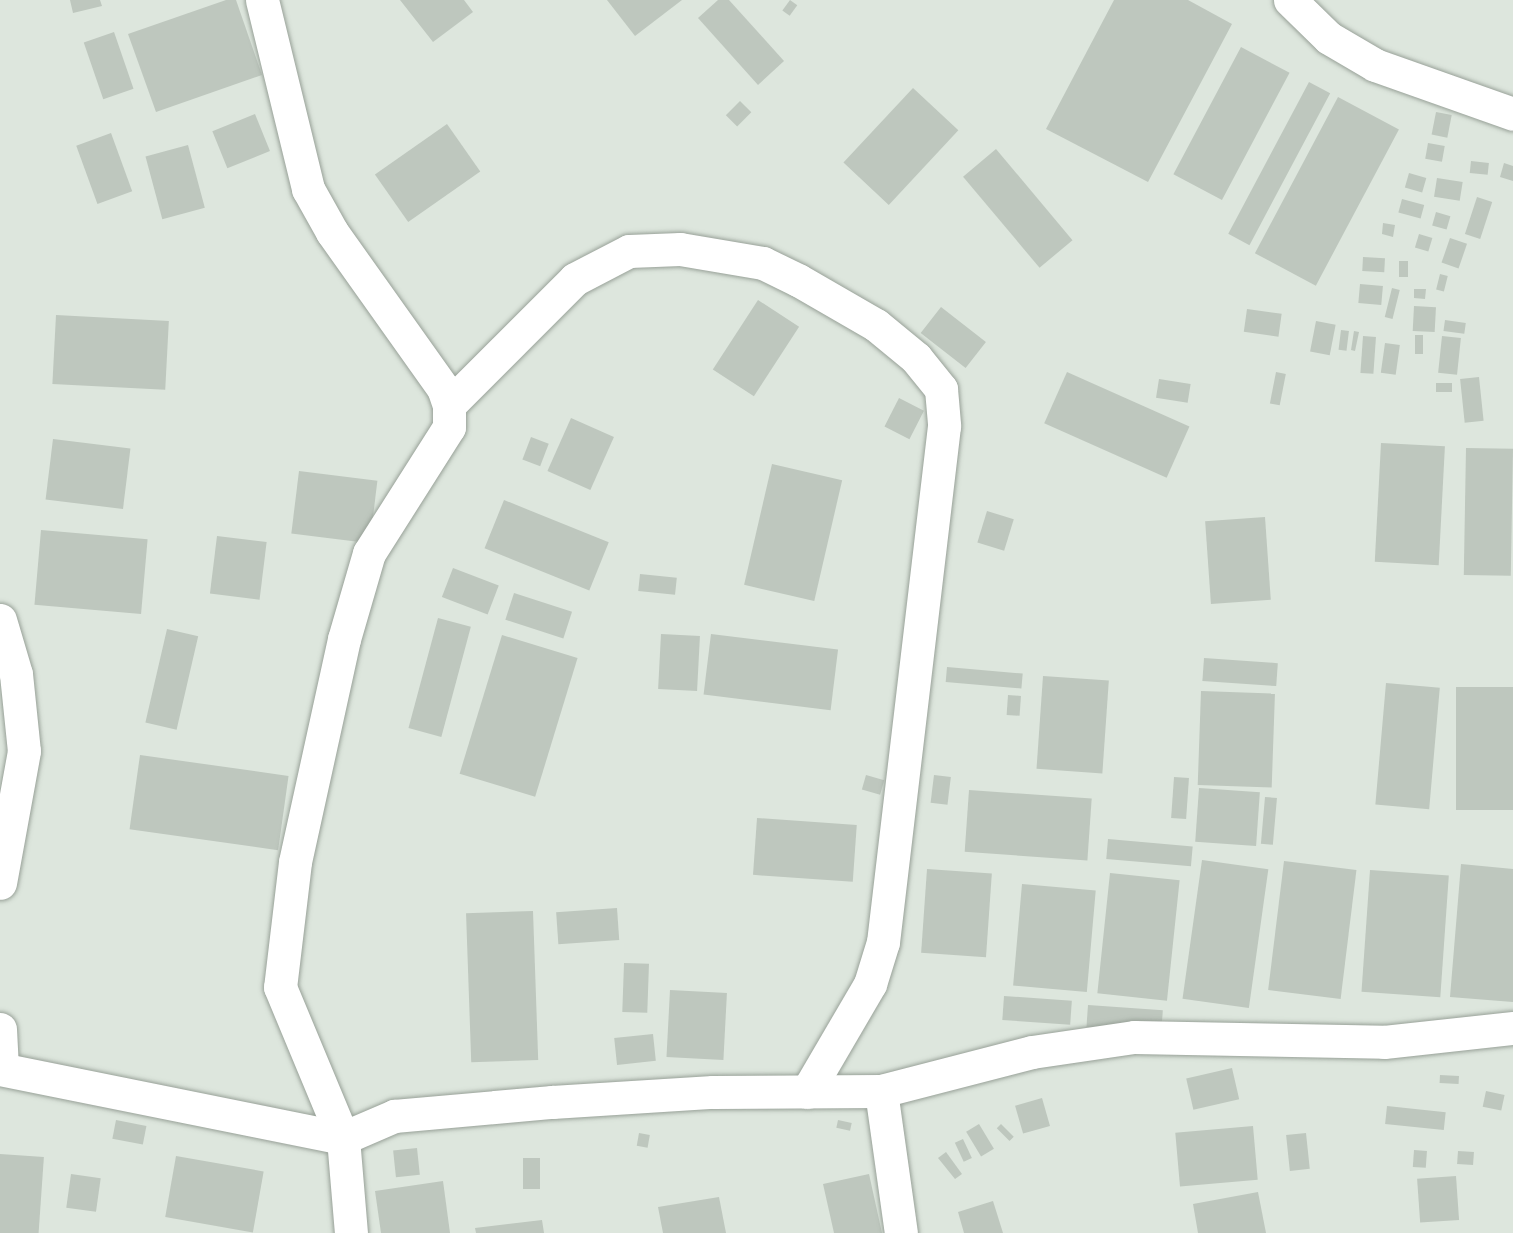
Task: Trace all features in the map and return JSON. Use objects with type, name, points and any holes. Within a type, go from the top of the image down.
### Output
[{"type":"street","points":[[262,0],[308,189],[332,232],[443,388],[448,405],[449,427],[369,553],[344,639],[295,862],[280,987],[343,1138],[351,1233]]},
{"type":"street","points":[[1290,0],[1329,38],[1376,65],[1513,114]]},
{"type":"street","points":[[448,405],[575,279],[629,251],[680,249],[763,263],[798,280],[876,325],[916,358],[941,389],[944,426],[883,942],[870,984],[807,1092]]},
{"type":"street","points":[[0,621],[16,674],[24,751],[0,883]]},
{"type":"street","points":[[0,1029],[1,1069],[343,1138],[394,1116],[621,1097],[881,1091],[1032,1052],[1134,1037],[1384,1042],[1513,1028]]},
{"type":"street","points":[[881,1091],[901,1233]]},
{"type":"building","points":[[70,0],[100,0],[102,6],[73,13]]},
{"type":"building","points":[[226,0],[236,0],[262,75],[156,112],[128,34]]},
{"type":"building","points":[[400,0],[464,0],[473,12],[433,42]]},
{"type":"building","points":[[607,0],[682,0],[635,36]]},
{"type":"building","points":[[718,0],[729,0],[784,61],[758,85],[698,18]]},
{"type":"building","points":[[790,0],[797,5],[790,16],[782,11]]},
{"type":"building","points":[[1114,0],[1188,0],[1232,24],[1148,182],[1046,129]]},
{"type":"building","points":[[114,32],[134,89],[103,99],[84,42]]},
{"type":"building","points":[[1241,47],[1290,73],[1222,200],[1173,174]]},
{"type":"building","points":[[1309,82],[1330,93],[1249,245],[1228,234]]},
{"type":"building","points":[[913,88],[958,130],[889,205],[843,163]]},
{"type":"building","points":[[1338,97],[1399,129],[1316,286],[1255,253]]},
{"type":"building","points":[[740,101],[751,112],[737,126],[726,115]]},
{"type":"building","points":[[1436,112],[1452,115],[1447,138],[1432,135]]},
{"type":"building","points":[[255,114],[270,151],[227,168],[212,131]]},
{"type":"building","points":[[447,124],[480,172],[408,222],[375,174]]},
{"type":"building","points":[[111,133],[132,191],[97,204],[76,146]]},
{"type":"building","points":[[1428,143],[1445,146],[1442,162],[1425,159]]},
{"type":"building","points":[[188,145],[205,208],[162,219],[145,156]]},
{"type":"building","points":[[996,149],[1072,240],[1040,268],[963,177]]},
{"type":"building","points":[[1471,161],[1489,163],[1488,175],[1470,173]]},
{"type":"building","points":[[1504,163],[1513,166],[1513,181],[1500,177]]},
{"type":"building","points":[[1409,173],[1426,178],[1422,192],[1405,187]]},
{"type":"building","points":[[1437,178],[1463,182],[1460,201],[1434,197]]},
{"type":"building","points":[[1477,197],[1492,202],[1480,239],[1465,234]]},
{"type":"building","points":[[1402,199],[1424,205],[1421,218],[1398,213]]},
{"type":"building","points":[[1436,212],[1450,216],[1447,230],[1432,225]]},
{"type":"building","points":[[1383,223],[1395,225],[1393,237],[1382,234]]},
{"type":"building","points":[[1419,234],[1432,238],[1428,251],[1415,247]]},
{"type":"building","points":[[1450,238],[1467,244],[1459,268],[1442,263]]},
{"type":"building","points":[[1363,257],[1385,258],[1384,272],[1362,271]]},
{"type":"building","points":[[1399,261],[1408,261],[1408,277],[1399,277]]},
{"type":"building","points":[[1440,274],[1448,276],[1444,291],[1436,290]]},
{"type":"building","points":[[1360,284],[1383,286],[1381,305],[1358,303]]},
{"type":"building","points":[[1392,288],[1400,290],[1393,319],[1385,317]]},
{"type":"building","points":[[1414,289],[1426,289],[1425,299],[1414,298]]},
{"type":"building","points":[[758,300],[799,327],[754,396],[713,370]]},
{"type":"building","points":[[1414,306],[1436,307],[1435,332],[1413,331]]},
{"type":"building","points":[[941,307],[986,342],[966,368],[921,333]]},
{"type":"building","points":[[1247,309],[1282,314],[1278,337],[1244,332]]},
{"type":"building","points":[[56,315],[169,321],[165,390],[52,384]]},
{"type":"building","points":[[1445,320],[1466,323],[1464,334],[1443,331]]},
{"type":"building","points":[[1316,321],[1336,325],[1330,355],[1310,351]]},
{"type":"building","points":[[1341,330],[1349,331],[1347,351],[1339,350]]},
{"type":"building","points":[[1354,331],[1359,332],[1355,351],[1351,350]]},
{"type":"building","points":[[1415,335],[1423,335],[1423,354],[1415,354]]},
{"type":"building","points":[[1363,336],[1376,337],[1373,374],[1360,373]]},
{"type":"building","points":[[1442,336],[1461,338],[1457,375],[1438,373]]},
{"type":"building","points":[[1385,343],[1400,345],[1396,375],[1381,373]]},
{"type":"building","points":[[1067,372],[1189,427],[1167,478],[1044,423]]},
{"type":"building","points":[[1276,372],[1286,374],[1280,405],[1270,403]]},
{"type":"building","points":[[1479,377],[1484,421],[1465,423],[1460,379]]},
{"type":"building","points":[[1159,379],[1191,384],[1188,403],[1156,398]]},
{"type":"building","points":[[1436,383],[1452,383],[1452,392],[1436,392]]},
{"type":"building","points":[[899,398],[924,411],[909,439],[884,427]]},
{"type":"building","points":[[571,418],[614,437],[590,490],[547,471]]},
{"type":"building","points":[[531,437],[549,444],[540,466],[522,459]]},
{"type":"building","points":[[53,439],[130,449],[123,509],[46,500]]},
{"type":"building","points":[[1381,443],[1445,446],[1439,565],[1375,562]]},
{"type":"building","points":[[1466,448],[1513,449],[1511,576],[1464,575]]},
{"type":"building","points":[[772,464],[842,480],[814,601],[744,585]]},
{"type":"building","points":[[299,471],[377,481],[370,543],[291,534]]},
{"type":"building","points":[[504,500],[609,542],[589,591],[485,548]]},
{"type":"building","points":[[987,511],[1014,519],[1004,551],[977,543]]},
{"type":"building","points":[[1265,517],[1271,600],[1211,604],[1205,521]]},
{"type":"building","points":[[41,530],[148,539],[141,614],[34,605]]},
{"type":"building","points":[[217,536],[267,542],[260,600],[210,594]]},
{"type":"building","points":[[453,568],[499,586],[488,615],[442,597]]},
{"type":"building","points":[[640,574],[677,578],[675,595],[638,591]]},
{"type":"building","points":[[514,593],[572,612],[563,638],[505,620]]},
{"type":"building","points":[[438,618],[471,627],[441,737],[408,728]]},
{"type":"building","points":[[167,629],[198,636],[177,730],[145,723]]},
{"type":"building","points":[[661,634],[700,636],[697,691],[658,689]]},
{"type":"building","points":[[711,634],[838,650],[831,710],[704,695]]},
{"type":"building","points":[[502,635],[578,658],[535,797],[460,774]]},
{"type":"building","points":[[1204,658],[1278,663],[1276,686],[1202,681]]},
{"type":"building","points":[[947,667],[1023,674],[1021,689],[946,682]]},
{"type":"building","points":[[1043,676],[1109,681],[1102,773],[1037,769]]},
{"type":"building","points":[[1386,683],[1440,688],[1429,809],[1375,805]]},
{"type":"building","points":[[1456,687],[1513,687],[1513,810],[1456,810]]},
{"type":"building","points":[[1201,691],[1275,694],[1272,788],[1198,785]]},
{"type":"building","points":[[1008,695],[1021,696],[1020,716],[1007,715]]},
{"type":"building","points":[[140,755],[289,776],[278,850],[130,829]]},
{"type":"building","points":[[866,775],[884,780],[880,795],[862,789]]},
{"type":"building","points":[[934,775],[951,777],[947,805],[931,803]]},
{"type":"building","points":[[1174,777],[1189,778],[1186,819],[1171,818]]},
{"type":"building","points":[[1199,788],[1260,792],[1256,846],[1195,842]]},
{"type":"building","points":[[969,790],[1092,799],[1087,860],[965,852]]},
{"type":"building","points":[[1265,797],[1277,798],[1273,845],[1261,844]]},
{"type":"building","points":[[757,818],[857,825],[853,882],[753,875]]},
{"type":"building","points":[[1108,839],[1193,846],[1191,866],[1106,859]]},
{"type":"building","points":[[1202,860],[1268,869],[1249,1008],[1183,999]]},
{"type":"building","points":[[1284,861],[1356,870],[1341,999],[1268,990]]},
{"type":"building","points":[[1461,864],[1513,869],[1513,1002],[1450,997]]},
{"type":"building","points":[[927,869],[992,874],[986,957],[921,953]]},
{"type":"building","points":[[1370,870],[1449,876],[1440,997],[1361,992]]},
{"type":"building","points":[[1110,873],[1180,880],[1167,1001],[1097,993]]},
{"type":"building","points":[[1022,884],[1096,890],[1087,992],[1013,986]]},
{"type":"building","points":[[617,908],[619,940],[558,944],[556,912]]},
{"type":"building","points":[[533,911],[538,1060],[471,1062],[466,913]]},
{"type":"building","points":[[624,963],[649,964],[647,1013],[622,1012]]},
{"type":"building","points":[[670,990],[727,993],[723,1060],[666,1057]]},
{"type":"building","points":[[1004,996],[1072,1001],[1070,1025],[1002,1020]]},
{"type":"building","points":[[1088,1005],[1163,1010],[1161,1032],[1086,1027]]},
{"type":"building","points":[[653,1034],[656,1061],[617,1065],[614,1038]]},
{"type":"building","points":[[1232,1068],[1239,1099],[1193,1110],[1186,1079]]},
{"type":"building","points":[[1440,1075],[1459,1076],[1459,1084],[1440,1083]]},
{"type":"building","points":[[1486,1091],[1505,1095],[1501,1111],[1483,1107]]},
{"type":"building","points":[[1042,1098],[1050,1126],[1023,1134],[1015,1106]]},
{"type":"building","points":[[1387,1106],[1446,1112],[1444,1130],[1385,1124]]},
{"type":"building","points":[[116,1120],[146,1126],[143,1145],[112,1139]]},
{"type":"building","points":[[838,1120],[852,1123],[850,1131],[836,1128]]},
{"type":"building","points":[[979,1124],[994,1149],[981,1157],[966,1132]]},
{"type":"building","points":[[1001,1124],[1014,1137],[1009,1141],[997,1128]]},
{"type":"building","points":[[1253,1126],[1258,1180],[1180,1187],[1175,1133]]},
{"type":"building","points":[[639,1133],[650,1135],[648,1148],[637,1146]]},
{"type":"building","points":[[1306,1133],[1310,1169],[1290,1171],[1286,1135]]},
{"type":"building","points":[[963,1139],[972,1158],[964,1162],[955,1143]]},
{"type":"building","points":[[417,1148],[420,1175],[396,1177],[393,1151]]},
{"type":"building","points":[[1414,1150],[1427,1151],[1426,1168],[1413,1167]]},
{"type":"building","points":[[1458,1151],[1474,1152],[1473,1165],[1457,1164]]},
{"type":"building","points":[[946,1152],[962,1174],[955,1179],[938,1158]]},
{"type":"building","points":[[0,1154],[44,1157],[39,1233],[0,1233]]},
{"type":"building","points":[[176,1156],[264,1171],[253,1233],[165,1217]]},
{"type":"building","points":[[523,1158],[540,1158],[540,1189],[523,1189]]},
{"type":"building","points":[[71,1174],[101,1178],[96,1212],[66,1208]]},
{"type":"building","points":[[869,1174],[882,1233],[834,1233],[823,1184]]},
{"type":"building","points":[[1456,1176],[1459,1220],[1420,1223],[1417,1179]]},
{"type":"building","points":[[443,1181],[450,1233],[381,1233],[375,1191]]},
{"type":"building","points":[[1258,1192],[1266,1233],[1198,1233],[1193,1204]]},
{"type":"building","points":[[719,1197],[726,1233],[663,1233],[658,1207]]},
{"type":"building","points":[[993,1201],[1003,1233],[964,1233],[958,1212]]},
{"type":"building","points":[[542,1220],[544,1233],[476,1233],[475,1228]]}]
